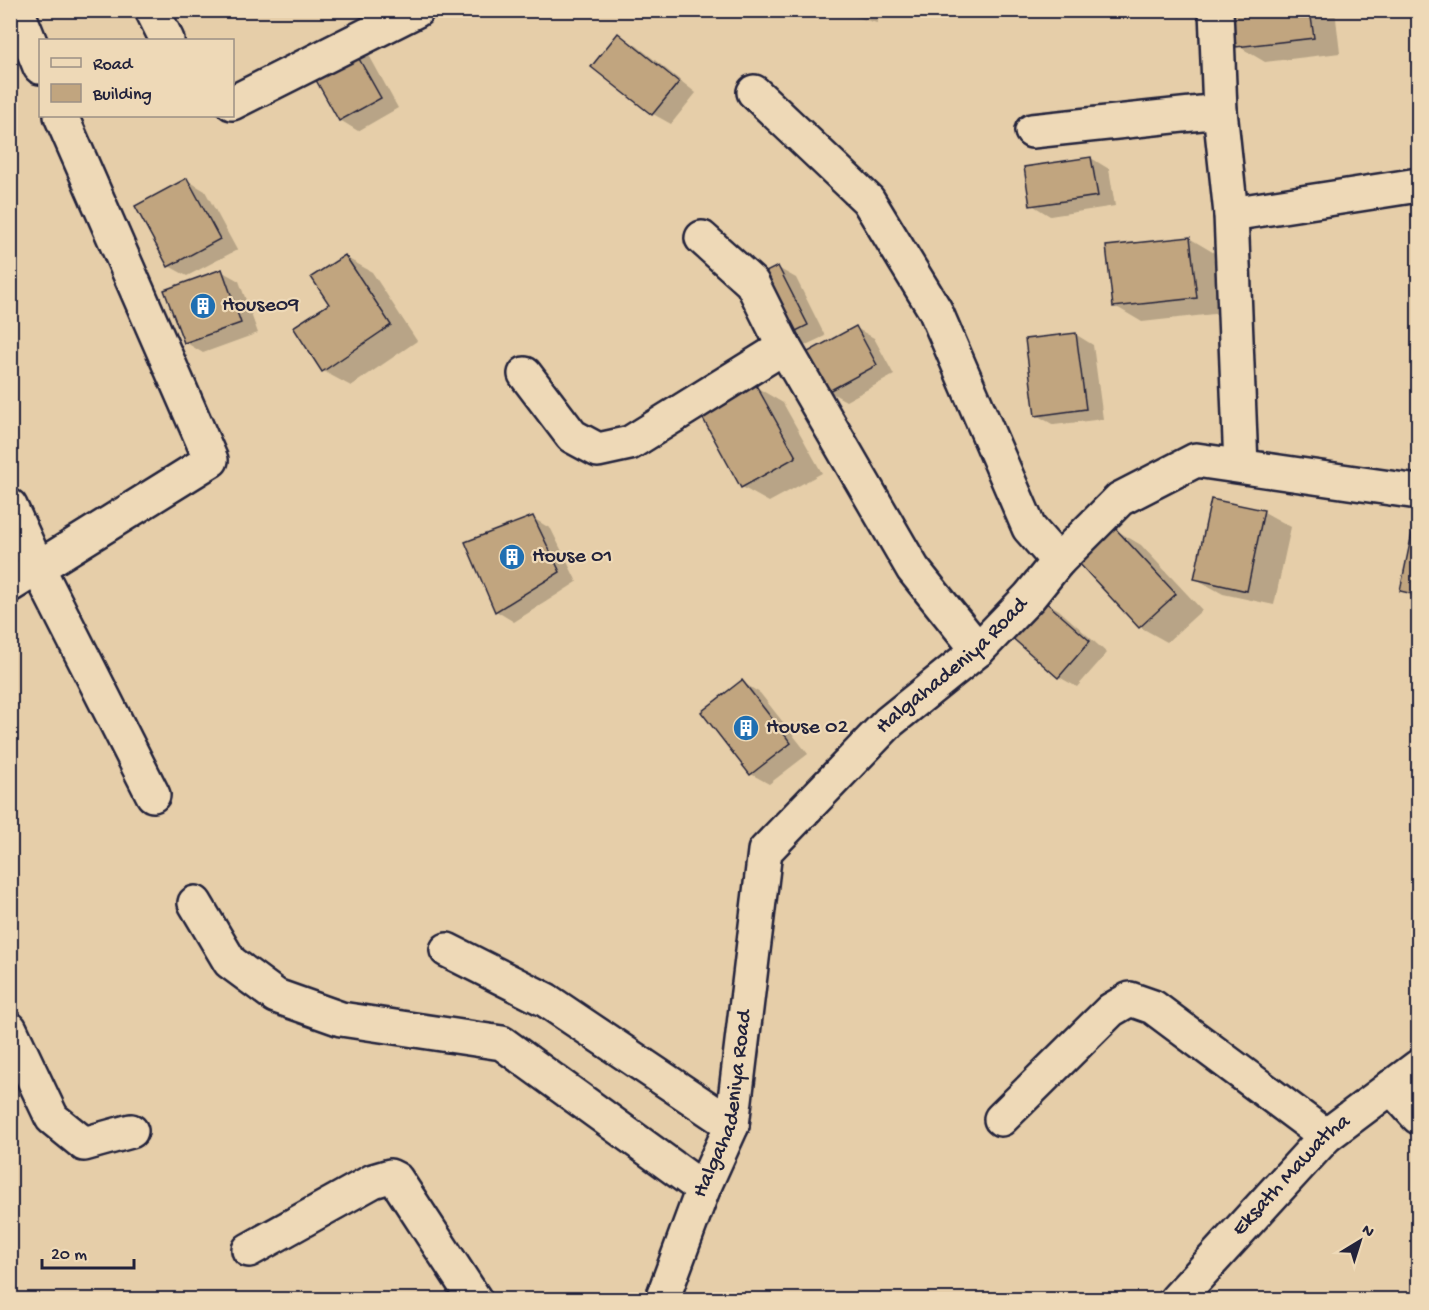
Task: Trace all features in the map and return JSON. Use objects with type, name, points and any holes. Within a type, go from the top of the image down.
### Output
[{"type":"street","points":[[17,10],[39,65]]},
{"type":"street","points":[[152,10],[166,39]]},
{"type":"street","points":[[234,102],[417,10]]},
{"type":"street","points":[[1215,10],[1220,111],[1231,214],[1241,466]]},
{"type":"street","points":[[754,92],[868,200],[935,310],[1029,528],[1058,561]]},
{"type":"street","points":[[1032,131],[1220,111]]},
{"type":"street","points":[[10,585],[211,460],[61,117]]},
{"type":"street","points":[[1231,214],[1419,185]]},
{"type":"street","points":[[702,238],[752,283],[784,347],[913,569],[978,650]]},
{"type":"street","points":[[525,374],[572,436],[598,450],[630,443],[784,347]]},
{"type":"street","name":"Halgahadeniya Road","points":[[662,1299],[703,1189],[732,1125],[765,851],[888,722],[978,650],[1029,597],[1058,561],[1120,499],[1196,460],[1419,492]]},
{"type":"street","points":[[10,506],[38,568],[153,795]]},
{"type":"street","points":[[195,903],[230,962],[276,996],[341,1018],[502,1043],[703,1189]]},
{"type":"street","points":[[447,950],[546,1000],[732,1125]]},
{"type":"street","points":[[1000,1119],[1111,1010],[1130,999],[1153,1007],[1326,1136]]},
{"type":"street","points":[[10,1029],[52,1118],[84,1144],[131,1131]]},
{"type":"street","name":"Eksath Mawatha","points":[[1179,1299],[1326,1136],[1419,1067]]},
{"type":"street","points":[[1390,1087],[1419,1117]]},
{"type":"street","points":[[249,1250],[373,1181],[390,1176],[396,1179],[475,1299]]},
{"type":"building","points":[[1231,10],[1310,10],[1314,38],[1236,47]]},
{"type":"building","points":[[618,33],[679,82],[652,115],[591,67]]},
{"type":"building","points":[[345,34],[381,98],[339,121],[303,57]]},
{"type":"building","points":[[1091,157],[1098,196],[1030,206],[1024,167]]},
{"type":"building","points":[[187,178],[220,239],[168,267],[135,206]]},
{"type":"building","points":[[1190,237],[1197,298],[1113,307],[1106,246]]},
{"type":"building","points":[[345,255],[391,325],[322,372],[293,327],[329,304],[311,277]]},
{"type":"building","points":[[778,266],[808,325],[772,343],[742,284]]},
{"type":"building","name":"House09","points":[[222,269],[241,323],[184,343],[164,290]]},
{"type":"building","points":[[856,326],[877,365],[827,392],[806,353]]},
{"type":"building","points":[[1076,333],[1086,409],[1035,416],[1025,339]]},
{"type":"building","points":[[756,385],[796,457],[741,488],[701,415]]},
{"type":"building","points":[[1211,499],[1264,510],[1247,591],[1194,579]]},
{"type":"building","name":"House 01","points":[[533,516],[560,572],[495,612],[465,542]]},
{"type":"building","points":[[1114,527],[1176,594],[1139,628],[1077,561]]},
{"type":"building","points":[[1412,533],[1418,534],[1418,595],[1400,591]]},
{"type":"building","points":[[1041,598],[1090,641],[1058,678],[1009,635]]},
{"type":"building","name":"House 02","points":[[742,680],[791,743],[750,775],[701,712]]},
{"type":"place","name":"House09","points":[[203,306]]},
{"type":"place","name":"House 01","points":[[512,557]]},
{"type":"place","name":"House 02","points":[[746,728]]}]
